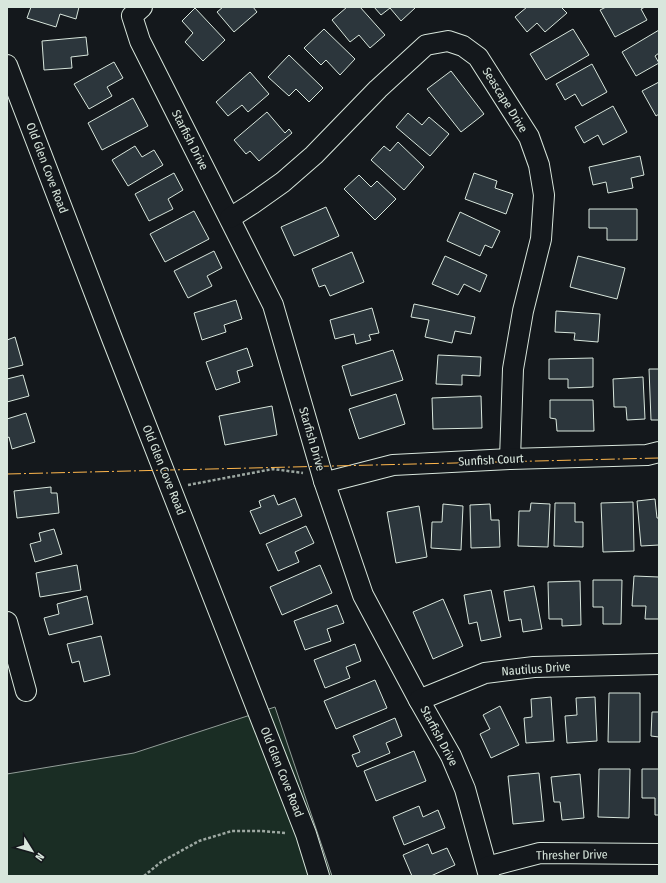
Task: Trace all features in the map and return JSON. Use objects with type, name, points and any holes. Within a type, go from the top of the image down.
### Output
[{"type":"street","name":"Starfish Drive","points":[[142,7],[132,16],[140,41],[273,305],[324,481],[362,595],[451,756],[465,789],[488,872]]},
{"type":"street","name":"Seascape Drive","points":[[230,218],[283,182],[314,154],[378,89],[426,45],[448,41],[463,46],[478,57],[529,137],[539,165],[544,195],[541,239],[523,311],[512,369],[510,459]]},
{"type":"street","name":"Old Glen Cove Road","points":[[7,65],[113,341],[306,834],[319,876]]},
{"type":"street","name":"Sunfish Court","points":[[324,481],[327,482],[393,465],[510,459],[647,455],[659,452]]},
{"type":"street","points":[[7,622],[26,691]]},
{"type":"street","name":"Nautilus Drive","points":[[420,700],[485,673],[534,667],[659,664]]},
{"type":"street","name":"Thresher Drive","points":[[488,872],[540,853],[659,854]]},
{"type":"path","points":[[171,488],[273,469],[304,473],[324,481]]},
{"type":"path","points":[[144,876],[161,862],[199,842],[232,831],[306,834]]},
{"type":"green space","points":[[275,707],[332,876],[7,876],[7,774],[134,753]]},
{"type":"building","points":[[31,7],[79,7],[76,19],[60,14],[56,27],[27,18]]},
{"type":"building","points":[[223,7],[253,7],[257,12],[234,32],[217,12]]},
{"type":"building","points":[[347,7],[360,7],[385,35],[370,48],[359,35],[350,42],[332,20]]},
{"type":"building","points":[[374,7],[415,8],[401,21],[390,8],[381,15]]},
{"type":"building","points":[[527,7],[561,7],[567,13],[545,32],[537,23],[527,32],[515,17]]},
{"type":"building","points":[[606,7],[645,7],[641,9],[647,20],[615,37],[600,10]]},
{"type":"building","points":[[195,8],[225,40],[203,61],[185,42],[193,33],[182,21]]},
{"type":"building","points":[[324,29],[355,59],[340,75],[326,60],[321,65],[304,48]]},
{"type":"building","points":[[573,29],[589,55],[546,80],[530,54]]},
{"type":"building","points":[[659,30],[659,53],[655,56],[659,63],[636,76],[622,52]]},
{"type":"building","points":[[86,37],[88,55],[71,57],[72,68],[44,70],[42,41]]},
{"type":"building","points":[[289,55],[323,88],[309,102],[296,89],[289,96],[268,77]]},
{"type":"building","points":[[114,62],[123,78],[107,87],[112,96],[89,109],[74,84]]},
{"type":"building","points":[[592,64],[607,92],[582,106],[575,94],[565,100],[556,84]]},
{"type":"building","points":[[451,71],[484,114],[461,132],[427,89]]},
{"type":"building","points":[[250,72],[269,94],[248,112],[242,105],[228,116],[216,102]]},
{"type":"building","points":[[659,82],[659,114],[656,116],[642,91]]},
{"type":"building","points":[[133,98],[148,126],[102,150],[88,123]]},
{"type":"building","points":[[613,106],[627,132],[603,145],[598,135],[584,143],[575,127]]},
{"type":"building","points":[[267,112],[285,133],[289,129],[292,133],[259,161],[250,151],[246,154],[234,140]]},
{"type":"building","points":[[408,113],[422,125],[429,117],[449,134],[430,156],[396,127]]},
{"type":"building","points":[[398,142],[424,167],[404,190],[371,160],[384,146],[390,151]]},
{"type":"building","points":[[135,146],[142,157],[154,150],[163,165],[128,186],[112,160]]},
{"type":"building","points":[[640,156],[644,175],[631,178],[633,188],[608,193],[606,182],[593,185],[589,167]]},
{"type":"building","points":[[174,173],[183,190],[168,199],[173,209],[149,221],[135,194]]},
{"type":"building","points":[[474,173],[497,181],[495,188],[513,194],[506,214],[465,199]]},
{"type":"building","points":[[359,175],[371,187],[377,181],[396,199],[375,220],[344,189]]},
{"type":"building","points":[[326,207],[339,236],[294,256],[281,227]]},
{"type":"building","points":[[589,209],[637,209],[637,240],[607,240],[607,228],[589,228]]},
{"type":"building","points":[[194,211],[209,239],[165,262],[150,234]]},
{"type":"building","points":[[460,212],[500,231],[492,248],[485,245],[480,256],[447,241]]},
{"type":"building","points":[[214,251],[222,268],[207,276],[212,286],[188,298],[174,271]]},
{"type":"building","points":[[352,252],[364,282],[330,296],[325,285],[319,287],[312,269]]},
{"type":"building","points":[[445,256],[487,275],[480,292],[464,284],[458,295],[432,284]]},
{"type":"building","points":[[578,256],[625,268],[617,299],[570,287]]},
{"type":"building","points":[[236,300],[242,319],[224,325],[226,332],[202,340],[194,313]]},
{"type":"building","points":[[414,304],[475,317],[471,334],[455,331],[452,343],[425,337],[429,320],[411,317]]},
{"type":"building","points":[[372,308],[379,333],[369,335],[371,340],[356,344],[354,334],[335,339],[330,320]]},
{"type":"building","points":[[556,311],[600,314],[598,342],[574,340],[575,333],[555,332]]},
{"type":"building","points":[[15,337],[23,365],[7,369],[7,340]]},
{"type":"building","points":[[247,348],[253,366],[237,371],[240,382],[216,390],[206,362]]},
{"type":"building","points":[[393,350],[403,380],[351,396],[342,366]]},
{"type":"building","points":[[438,355],[481,357],[480,376],[462,375],[462,385],[436,384]]},
{"type":"building","points":[[593,358],[593,387],[568,388],[568,379],[549,379],[549,359]]},
{"type":"building","points":[[649,369],[659,369],[659,420],[651,420]]},
{"type":"building","points":[[23,375],[29,396],[7,402],[7,379]]},
{"type":"building","points":[[643,377],[645,419],[627,420],[626,407],[614,407],[613,379]]},
{"type":"building","points":[[396,394],[405,424],[359,439],[349,409]]},
{"type":"building","points":[[481,396],[482,428],[433,429],[432,398]]},
{"type":"building","points":[[550,400],[593,400],[594,431],[557,431],[556,419],[550,418]]},
{"type":"building","points":[[272,406],[277,435],[225,445],[219,416]]},
{"type":"building","points":[[26,413],[35,442],[12,449],[9,437],[7,438],[7,419]]},
{"type":"building","points":[[51,487],[51,493],[57,493],[59,513],[17,518],[14,491]]},
{"type":"building","points":[[274,495],[278,505],[295,498],[302,516],[260,534],[250,511],[261,507],[259,501]]},
{"type":"building","points":[[655,499],[657,518],[659,518],[659,545],[641,546],[637,501]]},
{"type":"building","points":[[633,502],[634,551],[603,552],[601,503]]},
{"type":"building","points":[[531,503],[550,504],[548,547],[518,546],[519,511],[530,511]]},
{"type":"building","points":[[555,503],[575,503],[575,522],[583,522],[583,547],[554,546]]},
{"type":"building","points":[[443,504],[463,506],[461,550],[431,548],[432,522],[442,522]]},
{"type":"building","points":[[490,504],[491,520],[499,520],[500,547],[471,548],[470,505]]},
{"type":"building","points":[[419,506],[427,557],[396,563],[387,512]]},
{"type":"building","points":[[306,526],[314,543],[295,552],[299,562],[278,571],[266,544]]},
{"type":"building","points":[[54,529],[62,554],[35,562],[30,544],[41,541],[39,533]]},
{"type":"building","points":[[77,565],[81,590],[40,597],[36,573]]},
{"type":"building","points":[[320,565],[332,593],[282,615],[270,587]]},
{"type":"building","points":[[634,576],[659,577],[659,619],[645,619],[646,606],[632,606]]},
{"type":"building","points":[[593,580],[622,580],[621,624],[603,624],[603,607],[593,607]]},
{"type":"building","points":[[580,581],[581,625],[562,626],[562,619],[549,619],[548,582]]},
{"type":"building","points":[[534,586],[542,629],[523,632],[521,619],[509,621],[504,591]]},
{"type":"building","points":[[491,590],[501,637],[481,641],[477,622],[469,624],[464,595]]},
{"type":"building","points":[[87,596],[93,624],[49,635],[44,618],[59,614],[57,604]]},
{"type":"building","points":[[443,599],[463,646],[433,659],[413,612]]},
{"type":"building","points":[[337,605],[344,623],[327,629],[331,641],[305,650],[294,621]]},
{"type":"building","points":[[101,636],[110,675],[84,682],[79,661],[72,663],[67,644]]},
{"type":"building","points":[[355,644],[361,661],[346,667],[350,678],[325,688],[314,660]]},
{"type":"building","points":[[375,680],[387,708],[336,729],[324,701]]},
{"type":"building","points":[[609,693],[640,693],[640,742],[608,742]]},
{"type":"building","points":[[551,697],[554,741],[526,743],[524,718],[532,717],[531,699]]},
{"type":"building","points":[[595,697],[597,741],[567,743],[565,716],[577,715],[576,698]]},
{"type":"building","points":[[500,706],[519,745],[491,758],[480,734],[490,729],[483,715]]},
{"type":"building","points":[[652,712],[659,712],[659,737],[651,736]]},
{"type":"building","points":[[395,718],[402,736],[386,743],[390,753],[357,767],[352,755],[360,752],[353,736]]},
{"type":"building","points":[[414,751],[426,781],[376,801],[364,771]]},
{"type":"building","points":[[599,769],[630,769],[629,818],[598,817]]},
{"type":"building","points":[[642,769],[659,769],[659,815],[655,815],[655,798],[642,798]]},
{"type":"building","points":[[539,773],[544,821],[513,824],[508,776]]},
{"type":"building","points":[[580,774],[584,818],[562,820],[560,802],[554,802],[551,777]]},
{"type":"building","points":[[419,806],[423,817],[438,810],[445,828],[404,845],[393,817]]},
{"type":"building","points":[[428,844],[432,854],[447,848],[455,865],[431,876],[412,876],[403,855]]},
{"type":"power","points":[[7,474],[659,458]]}]
